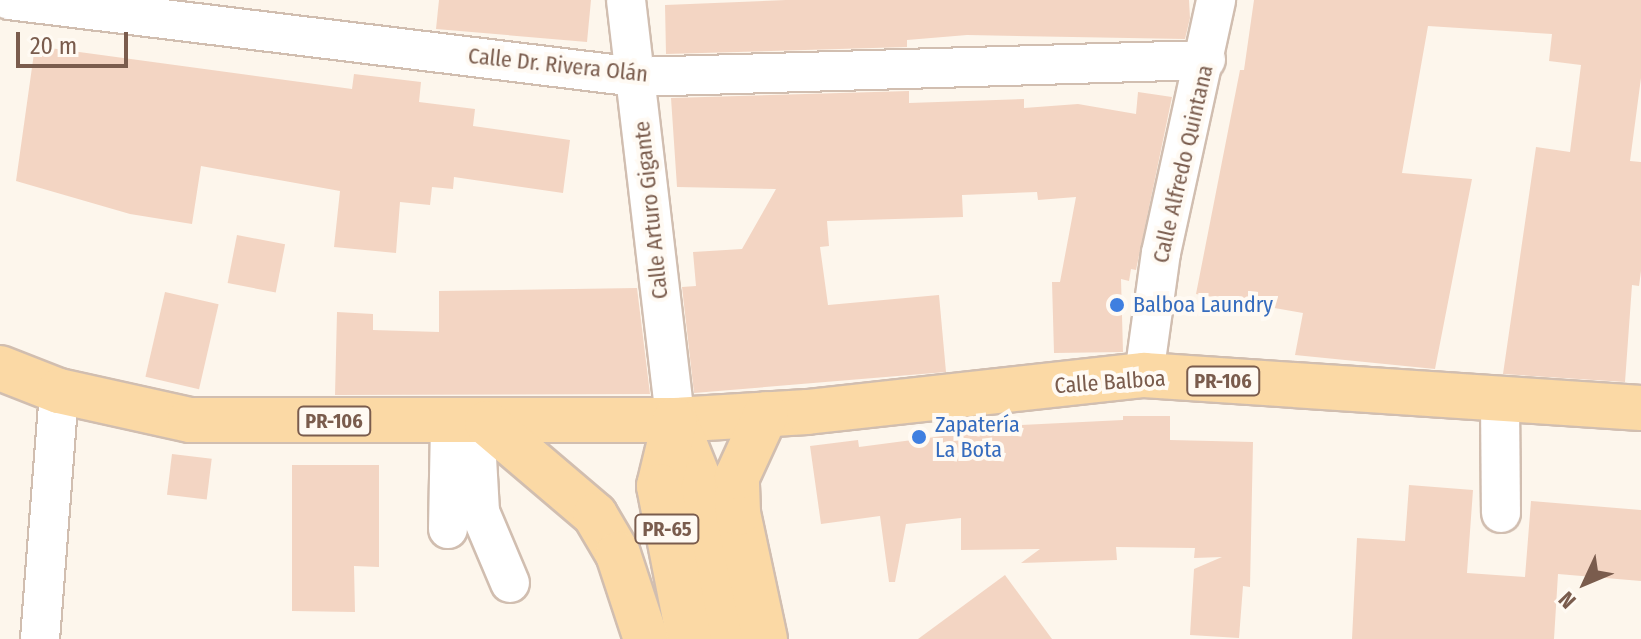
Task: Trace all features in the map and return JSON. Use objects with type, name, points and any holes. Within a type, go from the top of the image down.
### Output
[{"type":"main road","name":"PR-106","points":[[0,368],[59,391],[190,420],[675,420]]},
{"type":"main road","name":"Calle Balboa","points":[[675,420],[766,414],[1144,375],[1500,402],[1641,408]]},
{"type":"main road","points":[[765,639],[738,513],[737,477],[766,414]]},
{"type":"main road","name":"PR-65","points":[[675,420],[700,482],[732,639]]},
{"type":"main road","name":"PR-65","points":[[675,420],[659,486],[689,639]]},
{"type":"main road","points":[[470,422],[595,515],[618,554],[646,639]]},
{"type":"street","name":"Calle Dr. Rivera Olán","points":[[9,0],[636,77],[1206,60]]},
{"type":"street","name":"Calle Arturo Gigante","points":[[626,0],[675,420]]},
{"type":"street","name":"Calle Alfredo Quintana","points":[[1144,375],[1161,253],[1206,60],[1216,0]]},
{"type":"street","points":[[40,639],[59,391]]},
{"type":"street","points":[[1500,402],[1501,513]]},
{"type":"street","points":[[448,529],[470,422]]},
{"type":"street","points":[[470,422],[480,512],[510,583]]},
{"type":"building","points":[[439,0],[591,0],[587,42],[436,29]]},
{"type":"building","points":[[786,0],[1189,0],[1190,18],[1185,39],[967,35],[907,40],[907,47],[666,54],[665,5]]},
{"type":"building","points":[[1254,0],[1641,0],[1641,78],[1630,161],[1641,162],[1641,271],[1639,286],[1632,285],[1625,382],[1503,374],[1536,147],[1570,152],[1581,65],[1549,61],[1552,34],[1428,26],[1402,173],[1472,179],[1435,369],[1295,355],[1303,313],[1196,294],[1240,70],[1244,70]]},
{"type":"building","points":[[35,46],[352,89],[354,74],[421,82],[419,102],[475,109],[473,126],[570,140],[563,193],[454,177],[453,189],[432,187],[430,205],[400,202],[396,253],[334,247],[340,191],[201,166],[192,224],[130,214],[16,181]]},
{"type":"building","points":[[909,91],[909,103],[1024,99],[1024,108],[1078,104],[1136,114],[1138,92],[1172,97],[1136,270],[1131,269],[1129,281],[1121,279],[1123,352],[1054,353],[1052,282],[1060,282],[1076,197],[1038,200],[1037,192],[962,195],[963,217],[827,221],[829,246],[820,247],[828,305],[939,295],[946,372],[694,393],[682,287],[696,286],[693,252],[742,249],[776,189],[677,187],[671,98]]},
{"type":"building","points":[[237,235],[285,244],[276,292],[228,283]]},
{"type":"building","points":[[637,288],[650,394],[335,395],[337,312],[373,314],[373,330],[439,332],[439,291]]},
{"type":"building","points":[[165,292],[219,304],[199,389],[145,377]]},
{"type":"building","points":[[1123,416],[1170,416],[1170,440],[1253,442],[1250,587],[1243,586],[1239,638],[1190,635],[1194,569],[1222,557],[1194,558],[1195,548],[1116,547],[1117,560],[1021,563],[1040,549],[961,550],[961,518],[906,524],[895,582],[889,582],[880,516],[821,524],[810,446],[858,440],[859,447],[958,434],[958,428],[1123,420]]},
{"type":"building","points":[[172,454],[212,459],[207,500],[167,495]]},
{"type":"building","points":[[292,465],[379,465],[379,567],[354,566],[355,612],[292,611]]},
{"type":"building","points":[[1409,485],[1473,490],[1467,573],[1525,577],[1531,501],[1641,510],[1641,581],[1558,574],[1554,639],[1352,639],[1357,538],[1405,541]]},
{"type":"building","points":[[1005,575],[1052,639],[918,639]]},
{"type":"place","name":"Balboa Laundry","points":[[1117,305]]},
{"type":"place","name":"Zapatería La Bota","points":[[919,437]]}]
